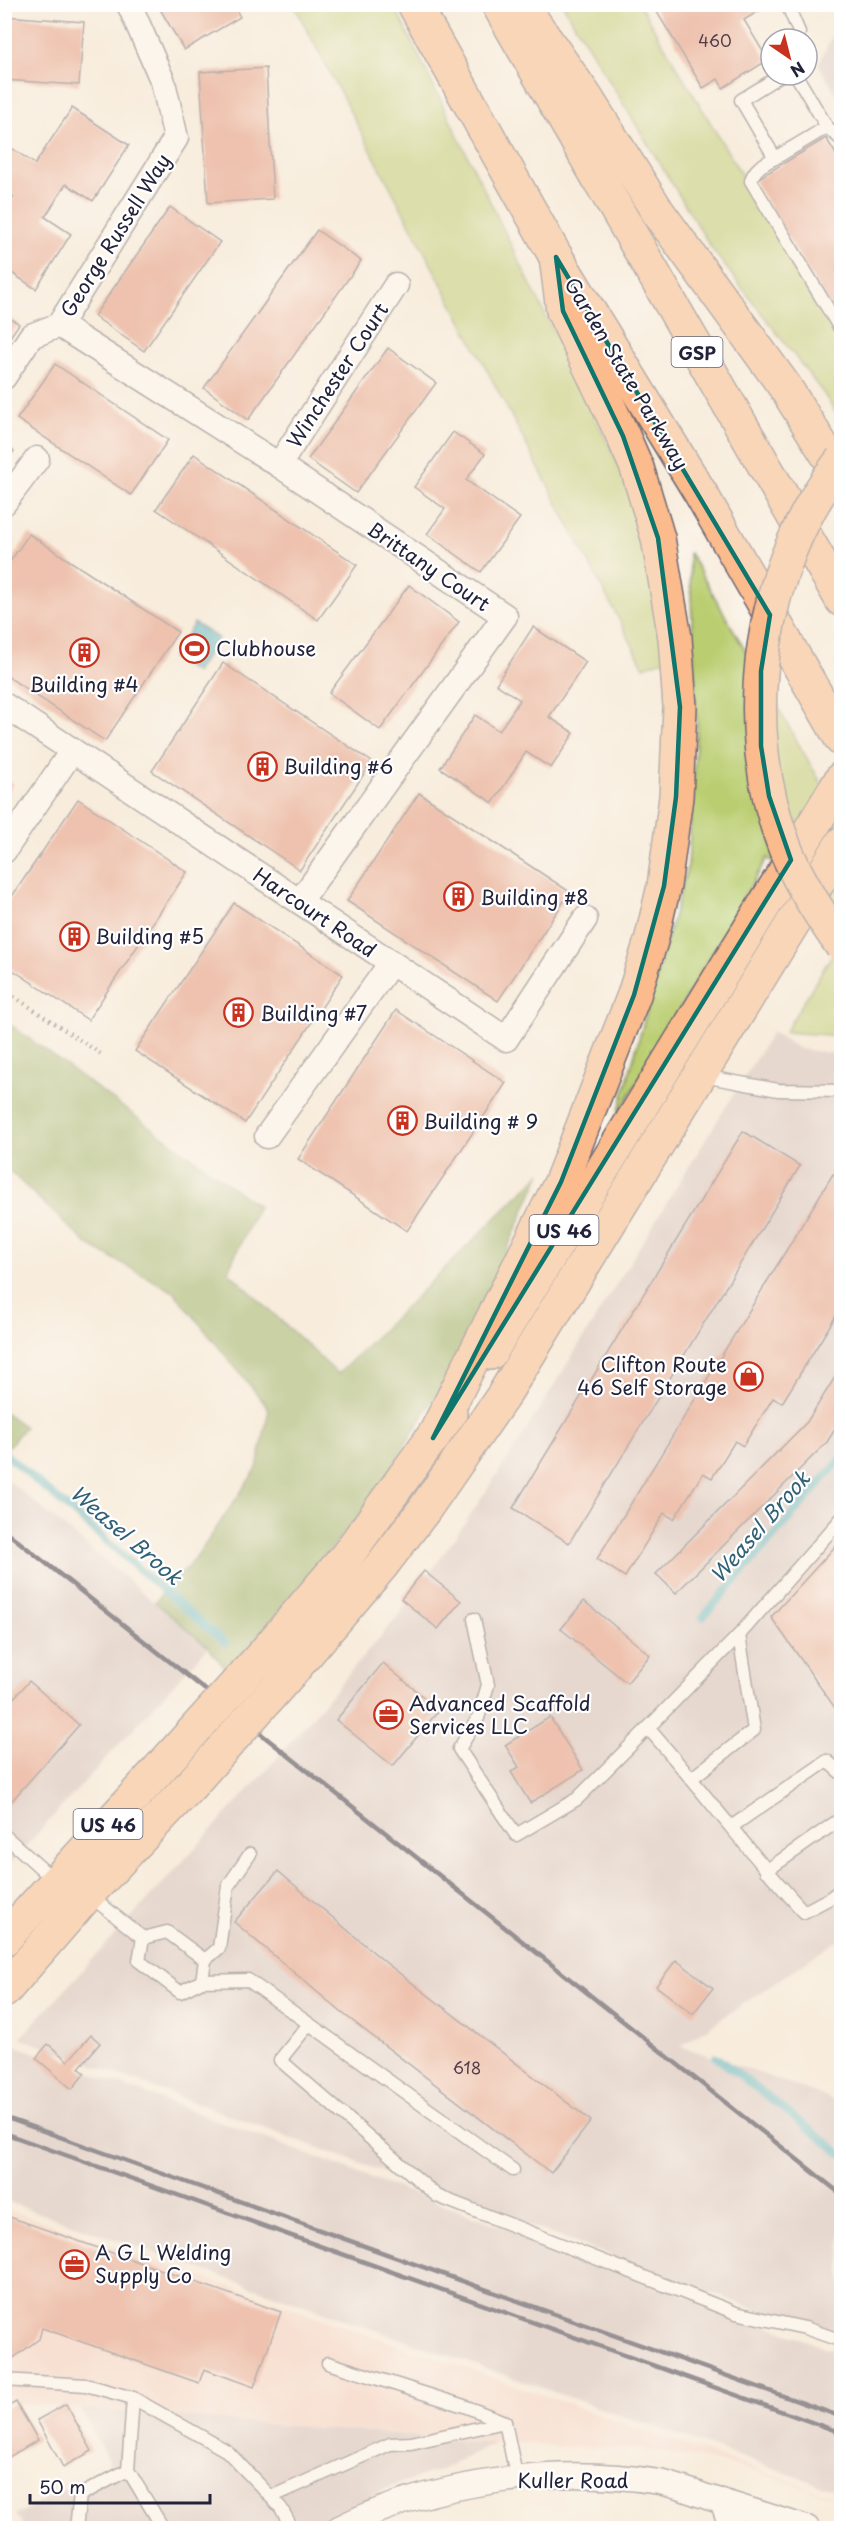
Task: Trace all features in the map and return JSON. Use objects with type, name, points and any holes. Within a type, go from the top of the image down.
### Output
[{"type":"highway","name":"Garden State Parkway","points":[[414,4],[556,256],[701,494],[842,740]]},
{"type":"highway","name":"GSP","points":[[498,4],[842,600]]},
{"type":"highway","points":[[521,4],[587,99],[658,212],[785,387],[842,478]]},
{"type":"highway","points":[[434,1438],[561,1182],[634,995],[651,941],[664,886],[676,797],[679,696],[675,638],[658,538],[644,490],[624,436],[563,311],[556,256]]},
{"type":"highway","points":[[842,460],[816,499],[784,565],[766,635],[759,708],[764,771],[782,838],[811,900],[842,946]]},
{"type":"highway","points":[[816,695],[842,731]]},
{"type":"highway","name":"US 46","points":[[4,1939],[266,1651],[346,1557],[434,1438],[485,1360],[838,784]]},
{"type":"highway","name":"US 46","points":[[4,1991],[88,1894],[188,1788],[291,1672],[382,1565],[465,1453],[503,1396],[842,843]]},
{"type":"street","name":"George Russell Way","points":[[4,377],[31,336],[59,325],[176,138],[163,82],[129,4]]},
{"type":"street","name":"Winchester Court","points":[[279,465],[396,285]]},
{"type":"street","name":"Brittany Court","points":[[59,325],[279,465],[505,616],[300,901]]},
{"type":"street","points":[[4,503],[37,459]]},
{"type":"street","name":"Harcourt Road","points":[[4,705],[506,1039],[585,919]]},
{"type":"street","points":[[4,851],[72,751]]},
{"type":"street","points":[[267,1136],[391,963]]},
{"type":"street","name":"Kuller Road","points":[[339,2529],[398,2503],[462,2486],[517,2480],[597,2476],[661,2482],[807,2529]]},
{"type":"street","points":[[722,2501],[732,2529]]},
{"type":"lane","points":[[787,4],[797,27]]},
{"type":"lane","points":[[762,87],[741,100],[775,158]]},
{"type":"lane","points":[[803,87],[827,127],[842,140]]},
{"type":"lane","points":[[827,127],[760,166],[753,174],[751,181],[842,332]]},
{"type":"lane","points":[[699,1075],[778,1090],[842,1091]]},
{"type":"lane","points":[[474,1619],[488,1685],[478,1718],[459,1749],[516,1835],[577,1799],[739,1635],[842,1518]]},
{"type":"lane","points":[[692,1778],[754,1730],[739,1635]]},
{"type":"lane","points":[[648,1728],[692,1778],[766,1871],[804,1912],[842,1889]]},
{"type":"lane","points":[[731,1827],[827,1761],[842,1774]]},
{"type":"lane","points":[[766,1871],[842,1818]]},
{"type":"lane","points":[[4,1835],[55,1881]]},
{"type":"lane","points":[[202,1981],[205,1960],[219,1948],[228,1886],[250,1854]]},
{"type":"lane","points":[[88,1894],[143,1938]]},
{"type":"lane","points":[[143,1938],[168,1932],[205,1960]]},
{"type":"lane","points":[[143,1938],[139,1961],[180,1992],[202,1981],[248,1980],[513,2170]]},
{"type":"lane","points":[[309,2024],[280,2060],[437,2196],[736,2313],[805,2328],[842,2341]]},
{"type":"lane","points":[[328,2363],[464,2406],[505,2422]]},
{"type":"lane","points":[[4,2380],[86,2385],[133,2398],[227,2451],[281,2508],[292,2529]]},
{"type":"lane","points":[[133,2398],[128,2470],[163,2529]]},
{"type":"lane","points":[[505,2422],[517,2480]]},
{"type":"lane","points":[[271,2498],[390,2444],[411,2443],[505,2422]]},
{"type":"lane","points":[[76,2529],[81,2495],[128,2470]]},
{"type":"path","points":[[4,990],[104,1056]]},
{"type":"highlighted area","points":[[556,257],[770,615],[761,671],[761,746],[769,796],[791,860],[433,1438],[561,1182],[634,995],[664,886],[676,797],[680,707],[658,538],[623,436],[563,311]]},
{"type":"shaded area","points":[[841,19],[841,102],[819,62]]},
{"type":"shaded area","points":[[772,1032],[800,1049],[841,1054],[841,1938],[681,2046],[827,2097],[841,2106],[841,2341],[20,2038],[266,1771],[397,1617],[459,1532],[522,1437]]},
{"type":"shaded area","points":[[4,1477],[208,1647],[5,1869],[4,1869]]},
{"type":"shaded area","points":[[4,2041],[841,2353],[841,2492],[5,2201]]},
{"type":"shaded area","points":[[4,2208],[841,2500],[747,2469],[698,2458],[639,2449],[569,2447],[5,2403]]},
{"type":"shaded area","points":[[81,2409],[495,2442],[450,2466],[393,2486],[305,2528],[25,2528],[16,2515],[110,2465]]},
{"type":"green space","points":[[294,5],[394,5],[643,515],[665,659],[644,667]]},
{"type":"green space","points":[[563,5],[640,5],[841,341],[841,422],[824,394],[712,249]]},
{"type":"green space","points":[[689,552],[841,818],[841,911],[767,858],[617,1117],[688,865],[697,726]]},
{"type":"green space","points":[[841,940],[841,1036],[785,1032]]},
{"type":"green space","points":[[4,1020],[258,1206],[228,1271],[338,1374],[541,1173],[462,1351],[374,1497],[229,1673],[208,1647],[155,1602],[196,1558],[257,1468],[269,1409],[174,1292],[88,1245],[5,1167]]},
{"type":"green space","points":[[5,1412],[25,1427],[5,1451]]},
{"type":"water","name":"Clubhouse","points":[[194,623],[218,638],[196,673],[172,658]]},
{"type":"building","points":[[157,4],[233,4],[240,17],[184,50]]},
{"type":"building","points":[[652,4],[765,4],[767,6],[744,20],[759,45],[759,66],[723,88],[718,79],[703,88]]},
{"type":"building","points":[[4,16],[84,22],[79,85],[4,80]]},
{"type":"building","points":[[266,68],[273,199],[208,203],[200,72]]},
{"type":"building","points":[[72,108],[129,145],[93,201],[66,184],[45,217],[71,234],[36,289],[4,268],[4,211],[14,197],[4,191],[4,155],[10,147],[35,164]]},
{"type":"building","points":[[826,138],[842,164],[842,328],[754,181]]},
{"type":"building","points":[[170,207],[220,242],[144,351],[94,316]]},
{"type":"building","points":[[317,230],[361,261],[248,420],[204,388]]},
{"type":"building","points":[[4,314],[19,324],[4,346]]},
{"type":"building","points":[[388,348],[436,383],[356,493],[308,459]]},
{"type":"building","points":[[55,364],[168,440],[131,495],[17,419]]},
{"type":"building","points":[[453,432],[485,454],[466,480],[520,518],[481,572],[427,534],[445,509],[414,487]]},
{"type":"building","points":[[4,444],[14,451],[4,465]]},
{"type":"building","points":[[194,454],[357,565],[318,620],[156,509]]},
{"type":"building","name":"Building #4","points":[[29,534],[178,632],[105,741],[4,674],[4,570]]},
{"type":"building","points":[[409,585],[459,622],[380,730],[329,693]]},
{"type":"building","points":[[533,627],[586,662],[549,717],[574,733],[551,768],[526,752],[493,803],[440,768],[475,715],[499,731],[520,700],[496,684]]},
{"type":"building","name":"Building #6","points":[[223,663],[372,762],[300,870],[152,771]]},
{"type":"building","points":[[4,779],[13,784],[4,797]]},
{"type":"building","name":"Building #8","points":[[419,793],[570,892],[498,1001],[347,901]]},
{"type":"building","name":"Building #5","points":[[78,799],[187,872],[88,1020],[4,964],[4,908]]},
{"type":"building","name":"Building #7","points":[[234,903],[343,975],[245,1123],[135,1051]]},
{"type":"building","name":"Building # 9","points":[[396,1010],[506,1083],[407,1231],[298,1159]]},
{"type":"building","points":[[743,1131],[800,1166],[569,1543],[513,1508]]},
{"type":"building","points":[[833,1174],[842,1179],[842,1306],[782,1403],[773,1398],[743,1446],[735,1441],[712,1478],[703,1473],[674,1519],[664,1513],[625,1577],[597,1559]]},
{"type":"building","points":[[842,1366],[842,1418],[827,1442],[676,1593],[656,1574],[807,1422]]},
{"type":"building","points":[[842,1539],[842,1718],[771,1617]]},
{"type":"building","points":[[424,1571],[461,1601],[438,1629],[401,1599]]},
{"type":"building","points":[[584,1601],[650,1655],[627,1683],[561,1629]]},
{"type":"building","name":"Advanced Scaffold Services LLC","points":[[383,1663],[439,1710],[393,1766],[336,1720]]},
{"type":"building","points":[[29,1681],[79,1725],[8,1805],[4,1803],[4,1709]]},
{"type":"building","points":[[550,1717],[583,1770],[530,1803],[511,1772],[519,1767],[505,1745]]},
{"type":"building","points":[[278,1871],[385,1962],[591,2121],[551,2173],[341,2012],[234,1922]]},
{"type":"building","points":[[676,1960],[713,1988],[693,2014],[656,1986]]},
{"type":"building","points":[[91,2035],[100,2043],[79,2068],[85,2073],[72,2089],[36,2058],[48,2044],[68,2061]]},
{"type":"building","name":"A G L Welding Supply Co","points":[[4,2215],[281,2312],[254,2387],[204,2369],[199,2383],[42,2328],[39,2339],[4,2365]]},
{"type":"building","points":[[16,2402],[38,2440],[4,2460],[4,2409]]},
{"type":"building","points":[[66,2404],[92,2451],[63,2467],[37,2420]]},
{"type":"waterway","name":"Weasel Brook","points":[[4,1453],[225,1643]]},
{"type":"waterway","name":"Weasel Brook","points":[[703,1617],[842,1458]]},
{"type":"waterway","points":[[716,2057],[842,2154]]},
{"type":"railway","points":[[4,1530],[842,2195]]},
{"type":"railway","points":[[4,2117],[842,2417]]},
{"type":"railway","points":[[4,2133],[842,2433]]},
{"type":"place","name":"Clubhouse","points":[[195,648]]},
{"type":"place","name":"Building #4","points":[[84,653]]},
{"type":"place","name":"Building #6","points":[[262,766]]},
{"type":"place","name":"Building #8","points":[[459,897]]},
{"type":"place","name":"Building #5","points":[[74,936]]},
{"type":"place","name":"Building #7","points":[[239,1013]]},
{"type":"place","name":"Building # 9","points":[[402,1121]]},
{"type":"place","name":"Clifton Route 46 Self Storage","points":[[748,1376]]},
{"type":"place","name":"Advanced Scaffold Services LLC","points":[[388,1715]]},
{"type":"place","name":"A G L Welding Supply Co","points":[[74,2264]]}]
